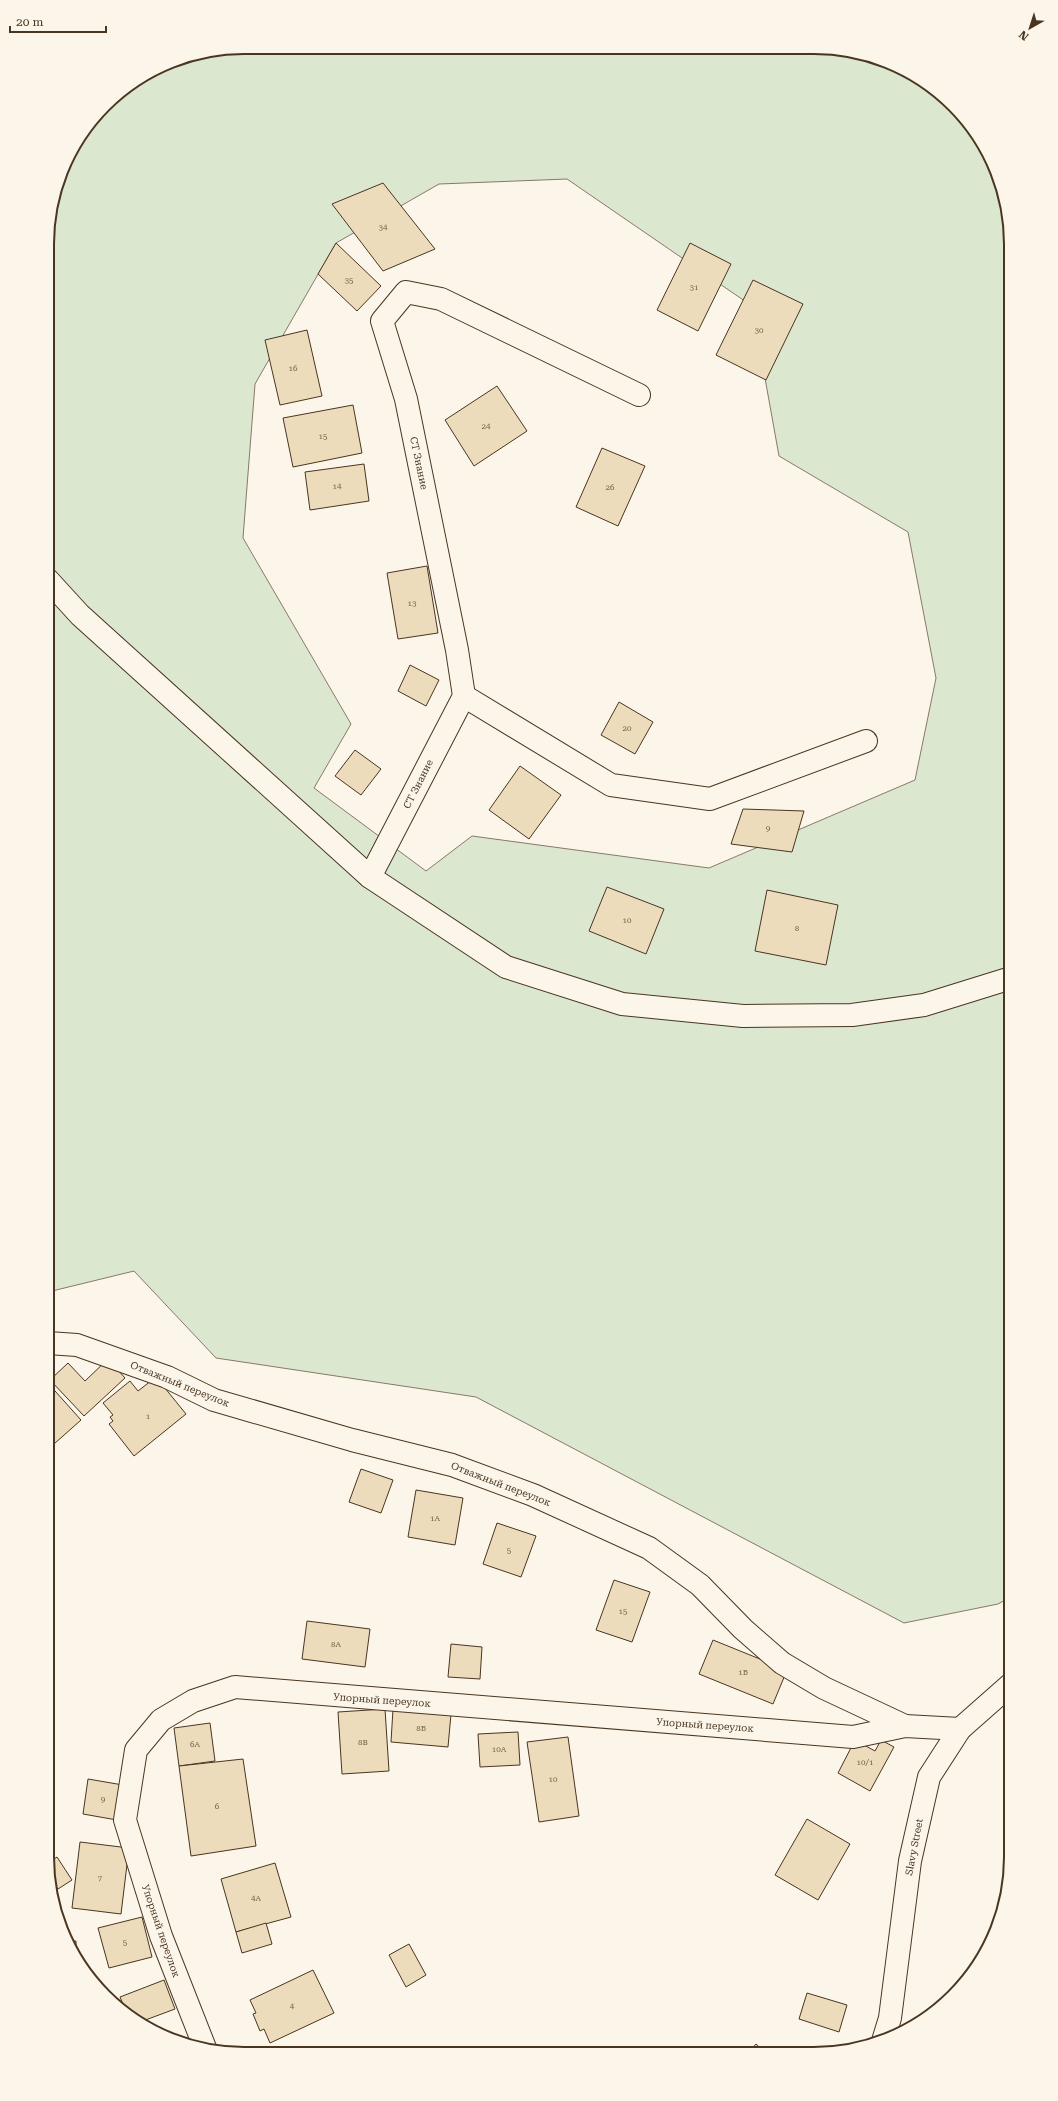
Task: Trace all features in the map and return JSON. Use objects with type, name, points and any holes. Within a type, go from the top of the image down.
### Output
[{"type":"street","name":"СТ Знание","points":[[370,877],[464,696],[458,650],[406,400],[382,321],[406,292],[441,299],[639,395]]},
{"type":"street","points":[[54,587],[80,615],[370,877],[506,967],[622,1004],[743,1016],[852,1015],[924,1005],[1004,980]]},
{"type":"street","points":[[464,696],[611,785],[710,799],[866,741]]},
{"type":"street","name":"Отважный переулок","points":[[54,1343],[77,1345],[167,1377],[214,1400],[352,1440],[452,1465],[533,1495],[649,1548],[700,1585],[743,1629],[782,1663],[824,1688],[905,1726]]},
{"type":"street","name":"Упорный переулок","points":[[203,2042],[161,1936],[125,1820],[136,1750],[161,1720],[193,1701],[235,1687],[853,1737],[905,1726],[960,1729]]},
{"type":"street","name":"Slavy Street","points":[[885,2034],[890,2018],[910,1861],[928,1777],[960,1729],[1004,1690]]},
{"type":"green space","points":[[232,54],[826,54],[863,60],[887,68],[920,86],[939,101],[957,119],[979,149],[990,171],[998,195],[1004,232],[1004,1601],[998,1604],[904,1623],[476,1397],[216,1358],[134,1271],[54,1291],[54,232],[60,195],[68,171],[86,138],[101,119],[119,101],[149,79],[171,68],[195,60]],"holes":[[[567,179],[752,306],[779,456],[908,532],[936,678],[915,780],[709,868],[472,836],[426,871],[314,788],[351,724],[243,538],[255,384],[336,243],[439,184]]]},
{"type":"building","points":[[383,183],[435,249],[383,271],[332,204]]},
{"type":"building","points":[[336,243],[381,286],[357,311],[318,274]]},
{"type":"building","points":[[690,243],[731,264],[698,331],[657,310]]},
{"type":"building","points":[[753,280],[803,304],[766,380],[716,355]]},
{"type":"building","points":[[307,330],[322,396],[280,405],[265,340]]},
{"type":"building","points":[[497,386],[527,431],[474,466],[445,420]]},
{"type":"building","points":[[353,405],[362,453],[293,467],[283,418]]},
{"type":"building","points":[[602,448],[645,466],[618,526],[576,507]]},
{"type":"building","points":[[364,464],[369,501],[310,510],[305,472]]},
{"type":"building","points":[[427,566],[438,633],[398,639],[387,573]]},
{"type":"building","points":[[410,665],[439,680],[426,706],[398,691]]},
{"type":"building","points":[[619,702],[653,722],[635,754],[601,735]]},
{"type":"building","points":[[355,750],[381,769],[361,795],[335,776]]},
{"type":"building","points":[[520,766],[561,795],[529,839],[489,810]]},
{"type":"building","points":[[743,809],[804,811],[792,852],[731,844]]},
{"type":"building","points":[[607,887],[664,909],[646,954],[589,931]]},
{"type":"building","points":[[767,890],[838,905],[826,965],[755,951]]},
{"type":"building","points":[[108,1359],[125,1378],[84,1416],[54,1384],[54,1376],[68,1363],[85,1381]]},
{"type":"building","points":[[156,1377],[186,1414],[134,1456],[109,1424],[113,1421],[110,1417],[113,1415],[103,1403],[130,1381],[138,1391]]},
{"type":"building","points":[[54,1390],[81,1420],[54,1444]]},
{"type":"building","points":[[361,1469],[393,1480],[381,1513],[349,1502]]},
{"type":"building","points":[[416,1490],[463,1498],[455,1545],[408,1537]]},
{"type":"building","points":[[497,1523],[536,1536],[521,1577],[483,1564]]},
{"type":"building","points":[[614,1580],[650,1592],[632,1642],[596,1630]]},
{"type":"building","points":[[307,1621],[370,1629],[365,1667],[302,1659]]},
{"type":"building","points":[[713,1640],[787,1670],[773,1704],[699,1674]]},
{"type":"building","points":[[451,1644],[482,1647],[480,1679],[448,1677]]},
{"type":"building","points":[[385,1709],[389,1771],[342,1774],[338,1712]]},
{"type":"building","points":[[393,1709],[451,1714],[448,1747],[391,1742]]},
{"type":"building","points":[[210,1723],[215,1761],[179,1766],[174,1728]]},
{"type":"building","points":[[518,1732],[520,1765],[480,1767],[478,1734]]},
{"type":"building","points":[[568,1737],[579,1816],[539,1822],[527,1742]]},
{"type":"building","points":[[855,1740],[875,1751],[881,1740],[894,1747],[870,1791],[838,1773]]},
{"type":"building","points":[[243,1759],[256,1846],[191,1856],[179,1766]]},
{"type":"building","points":[[88,1779],[123,1785],[117,1820],[83,1814]]},
{"type":"building","points":[[807,1819],[850,1844],[818,1900],[775,1875]]},
{"type":"building","points":[[80,1842],[129,1848],[121,1914],[72,1908]]},
{"type":"building","points":[[57,1857],[72,1880],[58,1889],[54,1869],[54,1859]]},
{"type":"building","points":[[275,1863],[291,1917],[236,1932],[221,1879]]},
{"type":"building","points":[[142,1917],[152,1957],[109,1968],[98,1928]]},
{"type":"building","points":[[266,1923],[272,1944],[242,1953],[236,1932]]},
{"type":"building","points":[[409,1944],[426,1975],[406,1987],[389,1955]]},
{"type":"building","points":[[313,1970],[334,2013],[270,2043],[264,2029],[260,2031],[253,2014],[256,2013],[250,2000]]},
{"type":"building","points":[[164,1980],[175,2009],[146,2020],[123,2003],[120,1997]]},
{"type":"building","points":[[807,1993],[847,2005],[839,2032],[799,2019]]}]
